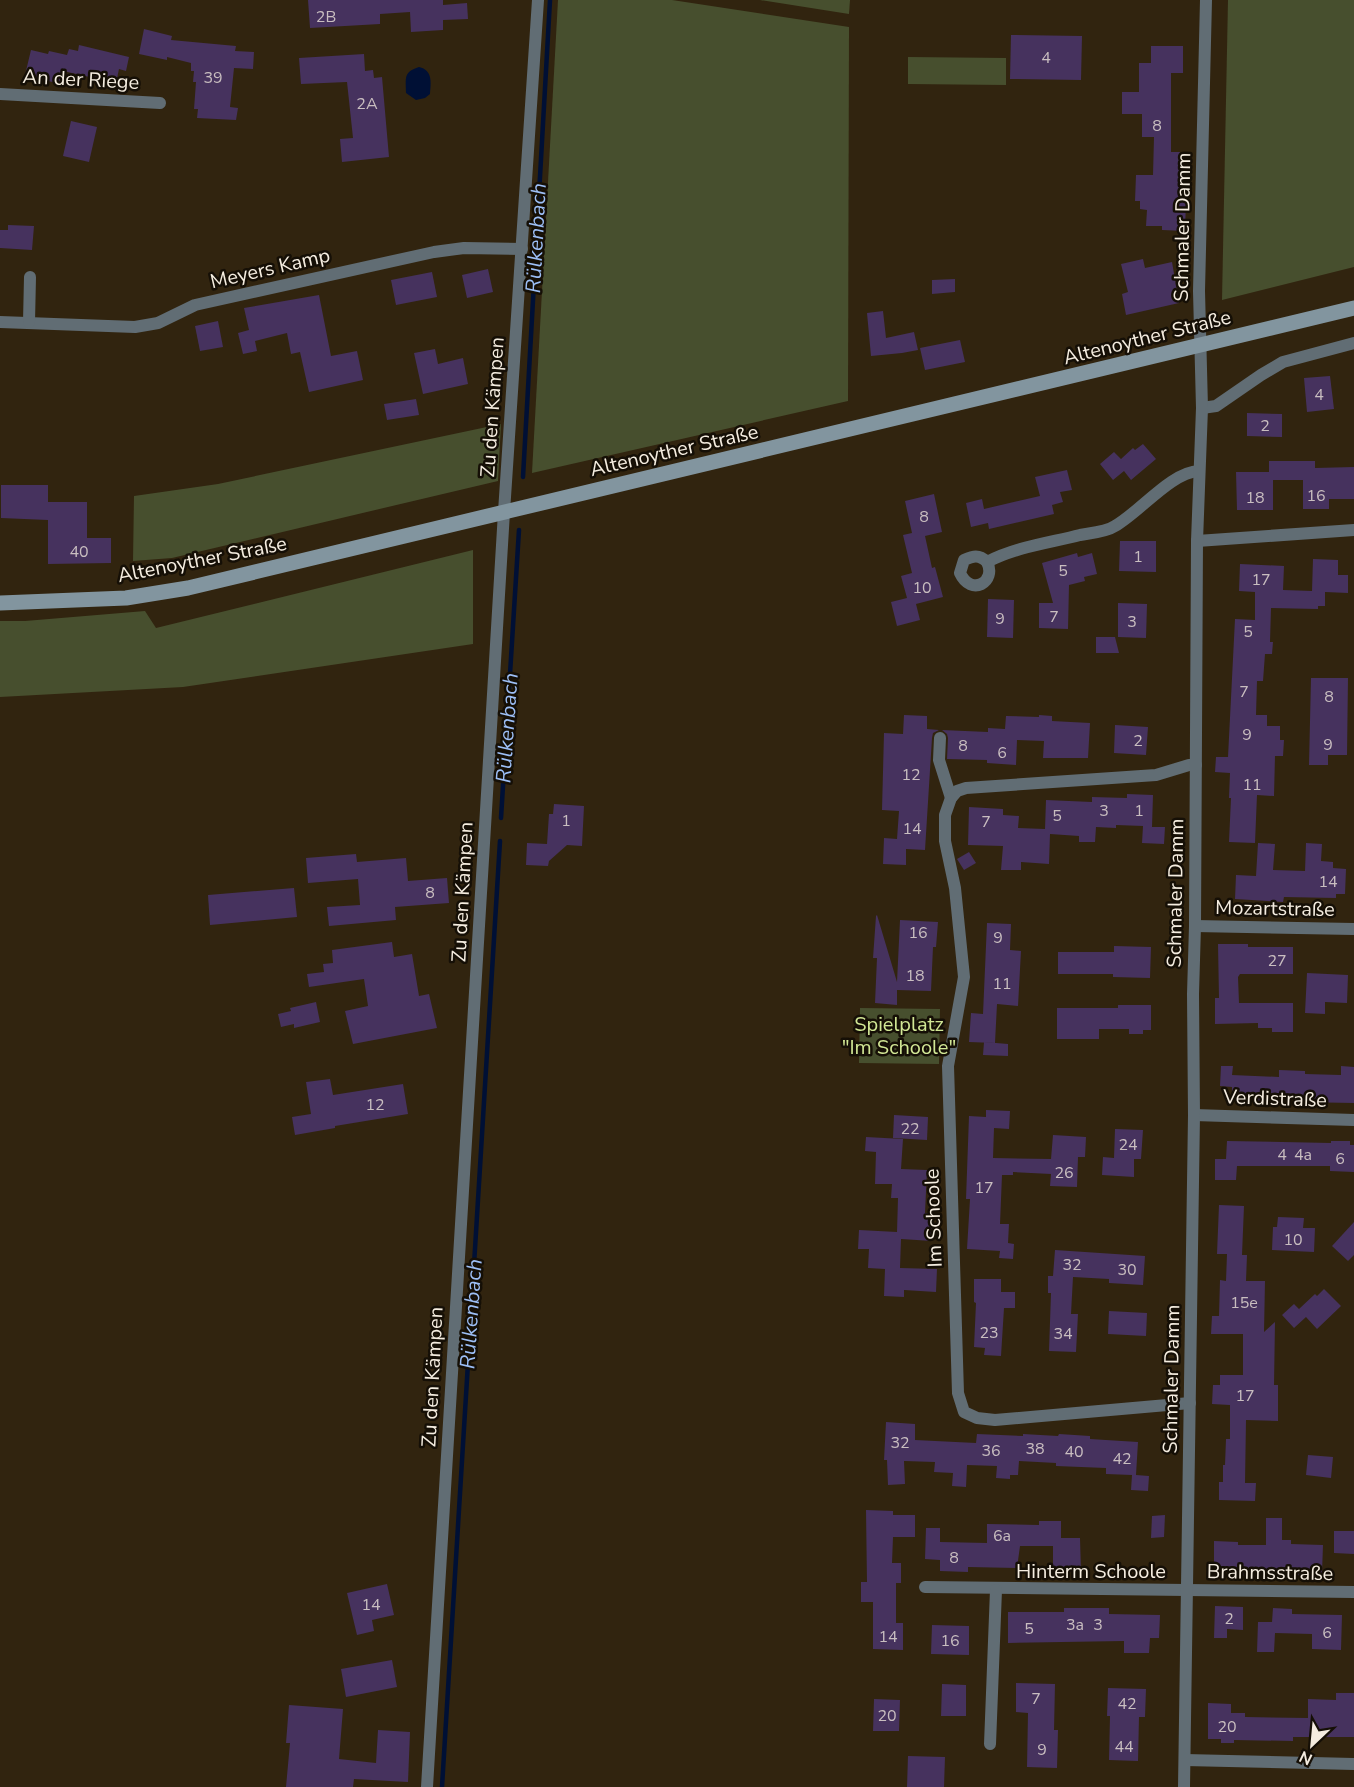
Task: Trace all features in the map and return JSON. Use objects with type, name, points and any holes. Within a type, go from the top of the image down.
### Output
[{"type":"main road","name":"Altenoyther Straße","points":[[0,603],[70,601],[157,594],[1354,308]]},
{"type":"street","name":"Zu den Kämpen","points":[[428,1787],[504,512],[538,0]]},
{"type":"street","name":"Schmaler Damm","points":[[1184,1787],[1194,1115],[1197,542],[1202,408],[1199,291],[1206,0]]},
{"type":"street","name":"An der Riege","points":[[0,94],[159,103]]},
{"type":"street","name":"Meyers Kamp","points":[[0,322],[135,327],[158,323],[195,305],[434,252],[464,248],[522,249]]},
{"type":"street","points":[[29,322],[30,277]]},
{"type":"street","points":[[1202,408],[1216,406],[1283,362],[1354,343]]},
{"type":"street","points":[[987,562],[1005,553],[1113,528],[1162,489],[1190,472],[1199,471]]},
{"type":"street","points":[[1197,542],[1354,530]]},
{"type":"street","name":"Im Schoole","points":[[940,738],[939,760],[951,798],[945,815],[945,841],[955,888],[964,977],[948,1066],[958,1394],[964,1412],[977,1418],[995,1420],[1190,1403]]},
{"type":"street","points":[[951,798],[957,791],[966,788],[1156,775],[1196,765]]},
{"type":"street","name":"Mozartstraße","points":[[1195,926],[1354,929]]},
{"type":"street","name":"Verdistraße","points":[[1194,1115],[1354,1120]]},
{"type":"street","name":"Hinterm Schoole","points":[[925,1587],[996,1590],[1186,1590]]},
{"type":"street","name":"Hinterm Schoole","points":[[990,1744],[996,1590]]},
{"type":"street","name":"Brahmsstraße","points":[[1186,1590],[1354,1592]]},
{"type":"street","points":[[1185,1760],[1354,1764]]},
{"type":"green space","points":[[558,0],[672,0],[849,27],[848,401],[532,473]]},
{"type":"green space","points":[[760,0],[850,0],[849,14]]},
{"type":"green space","points":[[1228,0],[1354,0],[1354,267],[1222,300]]},
{"type":"green space","points":[[908,57],[1006,58],[1006,85],[908,84]]},
{"type":"green space","points":[[501,424],[498,481],[172,558],[133,561],[134,496],[218,484]]},
{"type":"green space","points":[[473,550],[473,644],[183,687],[0,697],[0,621],[145,611],[156,628]]},
{"type":"green space","name":"Spielplatz \"Im Schoole\"","points":[[860,1008],[940,1009],[939,1064],[859,1063]]},
{"type":"water","points":[[419,67],[429,74],[430,94],[416,100],[406,93],[406,80],[410,71]]},
{"type":"building","points":[[308,0],[443,0],[443,5],[467,3],[468,19],[443,20],[443,30],[411,32],[410,12],[380,14],[380,24],[310,28]]},
{"type":"building","points":[[144,29],[172,36],[171,40],[236,46],[235,51],[254,52],[253,69],[234,68],[230,107],[238,108],[236,120],[197,118],[198,109],[194,109],[196,82],[193,82],[194,71],[191,71],[191,63],[167,57],[167,60],[139,54]]},
{"type":"building","points":[[1011,35],[1082,36],[1081,80],[1010,79]]},
{"type":"building","points":[[79,45],[129,57],[126,71],[119,69],[116,83],[63,71],[60,84],[25,75],[31,50],[67,55],[69,49],[78,51]]},
{"type":"building","points":[[1151,46],[1183,46],[1183,73],[1171,73],[1171,152],[1180,152],[1179,200],[1186,200],[1185,231],[1162,230],[1162,226],[1146,226],[1147,210],[1140,209],[1140,201],[1135,201],[1136,175],[1153,175],[1154,137],[1142,137],[1142,114],[1122,114],[1122,92],[1139,92],[1139,63],[1151,63]]},
{"type":"building","points":[[364,54],[365,71],[373,70],[374,78],[382,77],[389,157],[342,162],[340,139],[353,138],[347,82],[301,84],[299,58]]},
{"type":"building","points":[[71,121],[97,127],[89,162],[63,156]]},
{"type":"building","points":[[8,225],[34,226],[32,250],[0,248],[0,230],[8,230]]},
{"type":"building","points":[[1143,259],[1145,268],[1172,262],[1179,303],[1126,315],[1122,294],[1128,292],[1121,264]]},
{"type":"building","points":[[488,269],[493,292],[467,298],[462,275]]},
{"type":"building","points":[[432,272],[437,297],[396,305],[391,280]]},
{"type":"building","points":[[955,279],[955,292],[932,294],[932,280]]},
{"type":"building","points":[[319,295],[331,356],[357,351],[363,380],[309,392],[300,352],[291,354],[287,333],[255,341],[257,351],[243,354],[238,333],[249,330],[244,308]]},
{"type":"building","points":[[883,311],[886,338],[914,332],[918,350],[871,356],[867,313]]},
{"type":"building","points":[[218,321],[223,347],[200,351],[195,326]]},
{"type":"building","points":[[960,340],[965,362],[925,370],[920,348]]},
{"type":"building","points":[[435,349],[438,364],[463,358],[468,384],[423,394],[414,353]]},
{"type":"building","points":[[1330,376],[1334,409],[1307,412],[1304,378]]},
{"type":"building","points":[[416,399],[419,415],[387,420],[384,404]]},
{"type":"building","points":[[1247,413],[1282,414],[1282,437],[1247,436]]},
{"type":"building","points":[[1143,444],[1156,459],[1131,480],[1124,471],[1113,480],[1100,464],[1114,452],[1121,459],[1133,448],[1135,450]]},
{"type":"building","points":[[1269,461],[1315,461],[1315,468],[1354,467],[1354,499],[1329,499],[1329,509],[1303,509],[1303,480],[1273,480],[1273,510],[1237,510],[1236,472],[1269,472]]},
{"type":"building","points":[[1067,470],[1072,490],[1060,492],[1063,502],[1052,505],[1054,514],[989,529],[988,523],[971,527],[966,503],[982,499],[984,509],[1040,496],[1035,477]]},
{"type":"building","points":[[1,485],[48,485],[48,502],[87,502],[87,538],[111,538],[111,563],[48,564],[48,520],[1,518]]},
{"type":"building","points":[[934,494],[942,532],[925,536],[932,568],[935,567],[943,597],[916,604],[920,620],[897,626],[891,602],[907,598],[901,576],[912,573],[903,535],[912,533],[905,501]]},
{"type":"building","points":[[1120,541],[1156,541],[1156,572],[1119,571]]},
{"type":"building","points":[[1077,553],[1078,557],[1092,553],[1097,574],[1084,577],[1085,581],[1069,585],[1068,629],[1039,628],[1039,603],[1053,603],[1042,563]]},
{"type":"building","points":[[1313,559],[1338,560],[1338,575],[1348,575],[1348,593],[1325,592],[1325,606],[1318,606],[1318,609],[1271,608],[1272,654],[1265,654],[1263,681],[1257,681],[1256,715],[1267,715],[1267,726],[1280,726],[1280,740],[1284,740],[1283,756],[1275,756],[1274,796],[1257,795],[1255,843],[1229,842],[1230,773],[1215,772],[1216,757],[1228,757],[1235,619],[1255,620],[1255,592],[1239,591],[1240,564],[1284,566],[1283,590],[1312,591]]},
{"type":"building","points":[[988,599],[1014,600],[1013,638],[987,637]]},
{"type":"building","points":[[1118,603],[1147,604],[1146,638],[1118,637]]},
{"type":"building","points":[[1096,637],[1115,637],[1119,653],[1096,653]]},
{"type":"building","points":[[1311,678],[1348,678],[1347,755],[1328,755],[1328,765],[1309,765]]},
{"type":"building","points":[[904,715],[927,716],[927,729],[939,730],[933,733],[932,738],[925,850],[906,849],[906,865],[883,864],[884,838],[897,839],[899,811],[882,810],[884,733],[903,734]]},
{"type":"building","points":[[1039,715],[1052,716],[1052,721],[1090,723],[1088,758],[1043,758],[1044,741],[1017,740],[1016,765],[987,763],[987,760],[947,759],[948,738],[942,730],[988,732],[988,728],[1005,729],[1006,716],[1039,717]]},
{"type":"building","points":[[1115,725],[1148,727],[1146,755],[1114,753]]},
{"type":"building","points":[[1127,794],[1153,795],[1152,827],[1165,827],[1164,844],[1142,843],[1143,826],[1096,827],[1095,842],[1079,842],[1079,836],[1050,834],[1049,864],[1021,862],[1021,870],[1001,870],[1003,846],[968,845],[969,807],[1003,809],[1003,815],[1019,816],[1018,828],[1045,829],[1046,800],[1092,802],[1092,797],[1127,798]]},
{"type":"building","points":[[554,804],[584,806],[582,846],[567,845],[549,861],[548,866],[526,865],[527,843],[547,844],[549,814],[553,814]]},
{"type":"building","points":[[1258,843],[1275,844],[1273,870],[1305,871],[1306,843],[1322,844],[1321,861],[1333,862],[1333,868],[1346,869],[1345,894],[1336,894],[1336,898],[1284,897],[1283,902],[1235,899],[1236,875],[1256,876]]},
{"type":"building","points":[[969,852],[976,863],[964,870],[957,859]]},
{"type":"building","points":[[356,854],[357,862],[406,858],[408,881],[447,878],[449,903],[395,907],[396,920],[329,926],[327,907],[360,905],[358,879],[308,883],[306,858]]},
{"type":"building","points":[[294,888],[297,917],[210,925],[208,895]]},
{"type":"building","points":[[877,915],[897,982],[900,920],[938,922],[936,947],[933,947],[931,991],[897,990],[897,1005],[875,1003],[877,958],[873,958]]},
{"type":"building","points":[[987,923],[1011,924],[1010,950],[1021,951],[1018,1006],[997,1004],[995,1043],[969,1042],[971,1013],[983,1014]]},
{"type":"building","points":[[392,942],[394,957],[412,954],[419,996],[429,994],[437,1028],[353,1044],[345,1011],[368,1006],[364,979],[309,987],[307,974],[324,972],[323,964],[333,963],[332,950]]},
{"type":"building","points":[[1218,944],[1293,947],[1293,974],[1240,974],[1238,977],[1239,1003],[1293,1003],[1293,1032],[1272,1032],[1272,1028],[1258,1028],[1258,1023],[1215,1024],[1215,998],[1219,998]]},
{"type":"building","points":[[1114,946],[1151,947],[1150,978],[1113,977],[1113,974],[1058,974],[1058,952],[1114,952]]},
{"type":"building","points":[[1307,973],[1348,975],[1347,1003],[1325,1002],[1325,1014],[1305,1013]]},
{"type":"building","points":[[316,1002],[320,1022],[294,1028],[294,1024],[281,1027],[278,1014],[291,1011],[290,1008]]},
{"type":"building","points":[[1118,1005],[1151,1005],[1151,1030],[1143,1030],[1143,1034],[1129,1034],[1129,1029],[1099,1029],[1099,1039],[1057,1039],[1057,1008],[1118,1008]]},
{"type":"building","points":[[984,1042],[1008,1044],[1008,1056],[983,1055]]},
{"type":"building","points":[[1221,1066],[1233,1066],[1232,1075],[1279,1077],[1279,1070],[1305,1071],[1305,1074],[1341,1075],[1341,1066],[1354,1067],[1354,1103],[1298,1102],[1298,1094],[1267,1093],[1267,1102],[1232,1100],[1232,1087],[1220,1086]]},
{"type":"building","points":[[330,1079],[333,1095],[403,1084],[408,1114],[295,1135],[292,1117],[311,1114],[306,1082]]},
{"type":"building","points":[[986,1110],[1010,1111],[1009,1129],[994,1128],[993,1158],[1051,1159],[1053,1135],[1086,1137],[1085,1157],[1078,1157],[1077,1187],[1050,1186],[1051,1174],[1013,1172],[1013,1175],[1002,1175],[1000,1224],[1009,1224],[1008,1243],[1014,1244],[1013,1259],[999,1258],[1000,1251],[967,1249],[970,1199],[966,1199],[969,1116],[986,1117]]},
{"type":"building","points":[[894,1115],[928,1117],[927,1140],[893,1138]]},
{"type":"building","points":[[1115,1129],[1143,1130],[1141,1159],[1134,1159],[1134,1177],[1102,1175],[1103,1157],[1114,1158]]},
{"type":"building","points":[[866,1137],[903,1139],[901,1169],[927,1170],[925,1213],[933,1213],[932,1241],[901,1239],[900,1268],[937,1269],[936,1292],[904,1290],[904,1297],[884,1296],[885,1269],[868,1268],[869,1249],[858,1249],[859,1230],[897,1232],[898,1198],[891,1198],[892,1184],[875,1184],[876,1152],[865,1151]]},
{"type":"building","points":[[1227,1141],[1331,1143],[1331,1141],[1350,1141],[1350,1145],[1354,1145],[1354,1172],[1330,1171],[1330,1166],[1237,1166],[1236,1180],[1215,1180],[1215,1159],[1226,1159]]},
{"type":"building","points":[[1219,1205],[1244,1206],[1242,1255],[1247,1255],[1246,1281],[1265,1281],[1264,1332],[1275,1322],[1274,1385],[1278,1385],[1278,1421],[1246,1420],[1245,1483],[1256,1483],[1255,1501],[1219,1500],[1219,1482],[1223,1482],[1226,1439],[1230,1439],[1230,1405],[1212,1404],[1213,1385],[1220,1385],[1220,1375],[1243,1375],[1243,1334],[1211,1334],[1212,1316],[1219,1316],[1220,1280],[1226,1281],[1227,1254],[1217,1254]]},
{"type":"building","points":[[1278,1217],[1304,1218],[1303,1228],[1315,1228],[1314,1252],[1272,1250],[1273,1227],[1277,1227]]},
{"type":"building","points":[[1354,1222],[1354,1255],[1348,1261],[1332,1246]]},
{"type":"building","points":[[1055,1250],[1145,1256],[1143,1285],[1109,1283],[1109,1279],[1073,1277],[1071,1314],[1078,1314],[1076,1352],[1049,1351],[1051,1293],[1048,1293],[1048,1276],[1053,1276]]},
{"type":"building","points":[[974,1279],[1001,1279],[1001,1292],[1015,1292],[1015,1308],[1004,1308],[1001,1356],[984,1355],[985,1348],[974,1347],[976,1303],[974,1302]]},
{"type":"building","points":[[1324,1289],[1341,1306],[1317,1329],[1306,1317],[1294,1328],[1282,1315],[1294,1304],[1299,1309],[1315,1294],[1317,1296]]},
{"type":"building","points":[[1109,1311],[1147,1313],[1146,1336],[1108,1334]]},
{"type":"building","points":[[886,1422],[915,1424],[915,1440],[976,1443],[977,1434],[1058,1436],[1059,1434],[1090,1436],[1090,1439],[1138,1442],[1136,1475],[1149,1476],[1148,1491],[1131,1490],[1132,1475],[1106,1474],[1106,1468],[1056,1466],[1056,1463],[1019,1461],[1018,1475],[1010,1475],[1010,1479],[996,1478],[997,1466],[967,1465],[966,1487],[952,1486],[953,1473],[934,1472],[935,1462],[904,1461],[905,1484],[888,1485],[887,1460],[884,1460]]},
{"type":"building","points":[[1308,1455],[1333,1457],[1331,1478],[1306,1475]]},
{"type":"building","points":[[866,1510],[893,1511],[893,1515],[915,1515],[915,1537],[893,1537],[892,1563],[901,1563],[901,1583],[896,1583],[896,1623],[903,1623],[903,1650],[873,1649],[873,1602],[861,1602],[861,1582],[867,1582]]},
{"type":"building","points":[[1165,1515],[1164,1537],[1151,1538],[1152,1516]]},
{"type":"building","points":[[1266,1518],[1282,1518],[1282,1540],[1291,1540],[1291,1544],[1323,1545],[1322,1573],[1310,1572],[1310,1576],[1292,1575],[1292,1572],[1259,1571],[1259,1576],[1237,1576],[1237,1572],[1214,1571],[1214,1541],[1238,1542],[1238,1545],[1266,1545]]},
{"type":"building","points":[[1039,1521],[1061,1521],[1061,1538],[1080,1538],[1081,1572],[1053,1572],[1053,1546],[1020,1546],[1017,1568],[968,1567],[968,1572],[940,1571],[940,1560],[925,1559],[926,1528],[940,1528],[940,1542],[987,1543],[987,1524],[1039,1525]]},
{"type":"building","points":[[1334,1531],[1354,1531],[1354,1554],[1334,1553]]},
{"type":"building","points":[[387,1584],[394,1615],[372,1620],[374,1631],[357,1635],[347,1593]]},
{"type":"building","points":[[1215,1606],[1243,1607],[1243,1630],[1227,1629],[1227,1638],[1214,1638]]},
{"type":"building","points":[[1064,1608],[1109,1608],[1109,1614],[1160,1615],[1159,1638],[1150,1638],[1149,1653],[1124,1653],[1124,1641],[1008,1643],[1008,1612],[1064,1612]]},
{"type":"building","points":[[1273,1608],[1292,1609],[1292,1614],[1342,1615],[1341,1650],[1312,1649],[1312,1634],[1275,1633],[1274,1652],[1257,1652],[1258,1622],[1272,1622]]},
{"type":"building","points":[[932,1625],[969,1626],[969,1655],[931,1654]]},
{"type":"building","points":[[392,1660],[397,1687],[346,1697],[341,1669]]},
{"type":"building","points":[[1016,1683],[1055,1684],[1054,1730],[1058,1730],[1057,1768],[1027,1767],[1028,1713],[1016,1712]]},
{"type":"building","points":[[942,1684],[966,1685],[966,1716],[941,1716]]},
{"type":"building","points":[[1108,1688],[1146,1689],[1145,1717],[1139,1717],[1138,1761],[1109,1760]]},
{"type":"building","points":[[1336,1693],[1354,1693],[1354,1737],[1293,1737],[1293,1741],[1234,1740],[1234,1743],[1221,1743],[1221,1739],[1208,1739],[1208,1703],[1231,1704],[1231,1713],[1245,1713],[1245,1717],[1308,1718],[1308,1699],[1336,1700]]},
{"type":"building","points":[[874,1699],[900,1700],[899,1731],[873,1731]]},
{"type":"building","points":[[289,1705],[343,1709],[339,1759],[376,1763],[378,1730],[410,1732],[408,1782],[354,1779],[353,1787],[286,1787],[290,1743],[286,1743]]},
{"type":"building","points":[[908,1756],[945,1757],[944,1787],[907,1787]]},
{"type":"waterway","name":"Rülkenbach","points":[[523,477],[550,0]]},
{"type":"waterway","name":"Rülkenbach","points":[[501,818],[519,530]]},
{"type":"waterway","name":"Rülkenbach","points":[[442,1787],[500,841]]}]
